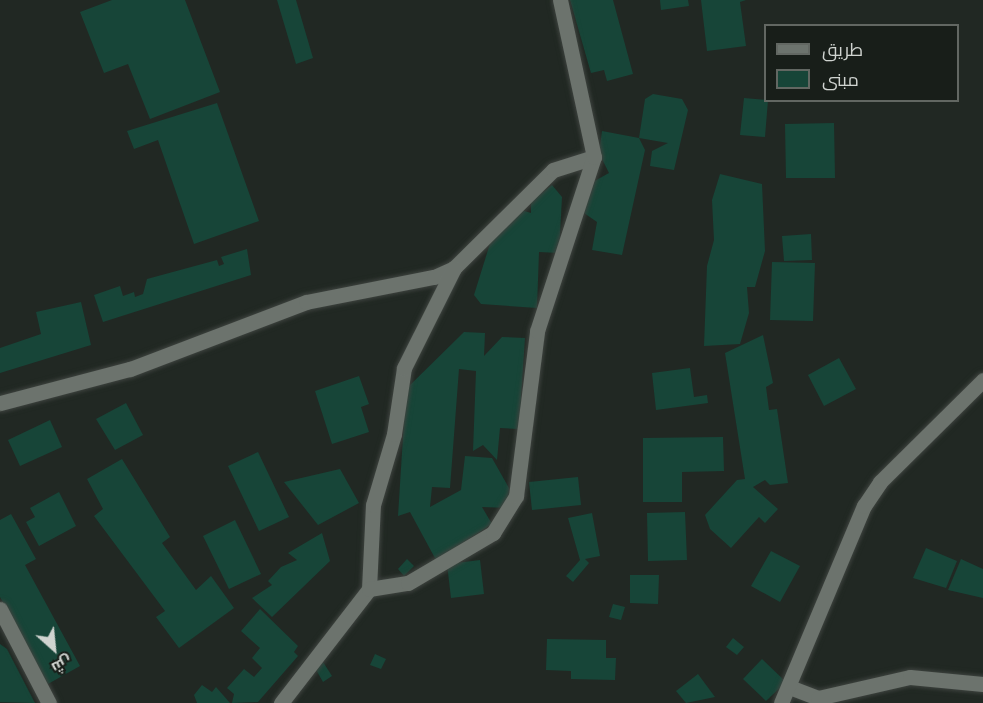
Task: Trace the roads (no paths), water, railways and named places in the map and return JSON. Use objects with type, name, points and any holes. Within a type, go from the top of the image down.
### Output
[{"type":"street","points":[[369,589],[408,584],[493,533],[509,511],[523,455],[537,331],[594,157],[560,0]]},
{"type":"street","points":[[281,703],[369,589],[373,505],[394,434],[404,368],[454,268],[553,170],[594,157]]},
{"type":"street","points":[[0,403],[130,369],[306,302],[399,286],[454,268]]},
{"type":"street","points":[[781,703],[792,688],[864,506],[880,482],[983,380]]},
{"type":"street","points":[[0,609],[49,703]]},
{"type":"street","points":[[792,688],[818,698],[910,677],[983,684]]}]
